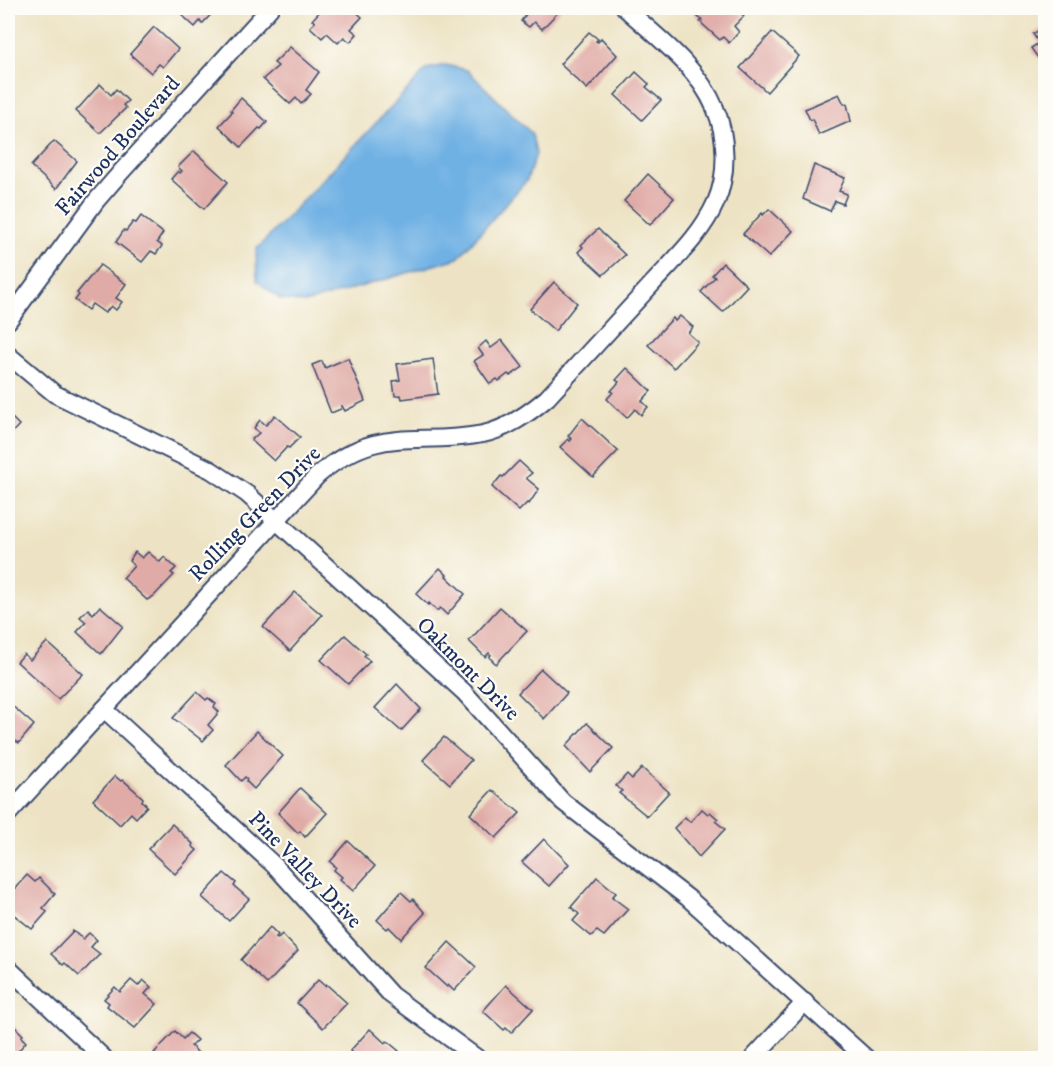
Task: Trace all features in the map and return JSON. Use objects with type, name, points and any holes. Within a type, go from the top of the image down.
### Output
[{"type":"street","name":"Fairwood Boulevard","points":[[8,321],[96,201],[270,8]]},
{"type":"street","name":"Rolling Green Drive","points":[[8,814],[317,476],[334,461],[377,442],[485,434],[509,425],[528,414],[547,398],[695,236],[716,201],[724,165],[724,144],[716,109],[696,75],[682,59],[625,8]]},
{"type":"street","name":"Oakmont Drive","points":[[8,355],[55,394],[230,481],[277,520],[464,692],[563,802],[688,898],[866,1059]]},
{"type":"street","name":"Pine Valley Drive","points":[[104,709],[276,867],[391,995],[477,1059]]},
{"type":"street","points":[[8,968],[104,1059]]},
{"type":"street","points":[[753,1059],[805,1002]]},
{"type":"water","points":[[446,65],[467,70],[532,134],[536,154],[527,180],[458,258],[305,303],[280,299],[257,281],[256,250],[427,69]]},
{"type":"building","points":[[184,8],[217,8],[202,24],[200,21],[195,27],[183,16],[187,11]]},
{"type":"building","points":[[323,8],[352,8],[362,17],[351,29],[357,34],[350,42],[344,37],[338,43],[327,33],[322,38],[310,27],[315,22],[312,20]]},
{"type":"building","points":[[519,8],[562,8],[542,29],[534,22],[529,27],[521,21],[526,14]]},
{"type":"building","points":[[702,8],[734,8],[744,16],[734,26],[739,32],[729,43],[723,37],[720,40],[700,22],[702,20],[695,15]]},
{"type":"building","points":[[1046,26],[1046,53],[1038,58],[1031,48],[1039,43],[1033,34]]},
{"type":"building","points":[[154,27],[178,49],[163,67],[159,64],[151,73],[130,54]]},
{"type":"building","points":[[589,32],[598,39],[596,41],[598,42],[601,38],[617,55],[587,89],[560,64]]},
{"type":"building","points":[[772,32],[799,56],[767,92],[740,68]]},
{"type":"building","points":[[290,47],[319,72],[306,90],[311,94],[301,104],[296,98],[290,104],[263,79],[278,66],[274,63]]},
{"type":"building","points":[[636,72],[649,84],[646,87],[661,100],[642,120],[615,95]]},
{"type":"building","points":[[100,84],[111,95],[116,89],[128,101],[123,105],[126,108],[100,133],[76,111]]},
{"type":"building","points":[[839,94],[844,104],[847,104],[851,121],[819,135],[805,109]]},
{"type":"building","points":[[241,98],[267,122],[241,147],[219,126]]},
{"type":"building","points":[[54,141],[77,161],[56,189],[31,166]]},
{"type":"building","points":[[194,151],[228,182],[204,209],[171,179],[178,171],[180,173],[182,171],[178,167]]},
{"type":"building","points":[[814,165],[845,178],[839,191],[847,194],[843,204],[835,201],[830,211],[803,199]]},
{"type":"building","points":[[648,174],[674,198],[650,225],[624,201]]},
{"type":"building","points":[[769,209],[793,231],[769,257],[743,234],[762,213],[763,215]]},
{"type":"building","points":[[141,216],[163,233],[157,242],[162,246],[156,254],[151,251],[142,262],[116,242],[124,230],[126,231],[133,222],[136,223]]},
{"type":"building","points":[[598,229],[625,255],[603,275],[578,252],[583,247],[581,245]]},
{"type":"building","points":[[723,263],[747,286],[723,312],[701,292],[715,277],[712,275]]},
{"type":"building","points":[[100,265],[126,284],[116,298],[122,302],[116,310],[111,306],[105,313],[92,304],[88,310],[75,300],[79,295],[77,293]]},
{"type":"building","points":[[554,282],[577,303],[555,331],[530,309]]},
{"type":"building","points":[[680,316],[693,327],[688,333],[698,342],[674,368],[648,345],[673,318],[675,321]]},
{"type":"building","points":[[502,340],[523,367],[510,376],[508,374],[490,384],[474,361],[483,355],[478,348],[486,341],[491,348]]},
{"type":"building","points":[[348,358],[365,401],[345,411],[342,406],[341,409],[331,413],[312,365],[322,361],[325,368]]},
{"type":"building","points":[[433,359],[438,394],[402,399],[401,395],[395,396],[393,381],[400,380],[397,364]]},
{"type":"building","points":[[627,368],[651,391],[642,401],[648,407],[641,415],[635,409],[627,418],[607,399],[619,382],[616,380]]},
{"type":"building","points":[[8,414],[19,425],[8,437]]},
{"type":"building","points":[[275,415],[300,437],[274,461],[251,440],[259,433],[254,428],[260,420],[266,425]]},
{"type":"building","points":[[582,418],[618,451],[593,477],[560,447],[568,439],[570,441],[572,439],[568,436]]},
{"type":"building","points":[[519,461],[532,473],[526,478],[539,489],[529,504],[527,503],[519,511],[492,487]]},
{"type":"building","points":[[135,552],[142,558],[148,552],[160,562],[164,557],[176,568],[171,573],[174,575],[154,596],[147,600],[123,578],[134,566],[129,561]]},
{"type":"building","points":[[440,568],[465,594],[447,615],[440,608],[437,611],[429,603],[428,605],[416,594]]},
{"type":"building","points":[[295,592],[322,615],[290,651],[263,627]]},
{"type":"building","points":[[100,606],[123,626],[101,654],[77,632],[86,622],[80,617],[88,609],[93,614]]},
{"type":"building","points":[[500,607],[527,631],[496,664],[489,657],[491,655],[489,653],[485,657],[469,641]]},
{"type":"building","points":[[345,635],[366,654],[364,656],[370,661],[348,684],[321,660]]},
{"type":"building","points":[[47,642],[83,674],[58,699],[17,662],[24,654],[30,660]]},
{"type":"building","points":[[541,669],[567,693],[544,719],[518,693]]},
{"type":"building","points":[[397,684],[421,709],[401,731],[375,708]]},
{"type":"building","points":[[197,692],[206,700],[208,698],[216,704],[214,707],[219,712],[208,725],[213,730],[203,741],[173,718]]},
{"type":"building","points":[[10,704],[34,725],[19,743],[16,741],[8,750],[8,708]]},
{"type":"building","points":[[587,723],[613,748],[590,772],[566,746]]},
{"type":"building","points":[[257,731],[283,756],[254,789],[245,777],[241,781],[226,765]]},
{"type":"building","points":[[444,737],[471,760],[450,784],[423,760]]},
{"type":"building","points":[[642,768],[669,792],[647,816],[619,793],[622,791],[616,786],[627,774],[632,779]]},
{"type":"building","points":[[115,776],[143,798],[142,801],[147,806],[136,818],[131,813],[120,825],[93,800]]},
{"type":"building","points":[[300,788],[327,813],[305,837],[278,813]]},
{"type":"building","points":[[492,790],[520,813],[496,838],[470,814]]},
{"type":"building","points":[[702,809],[708,814],[710,812],[718,819],[715,821],[725,829],[699,857],[674,828],[685,817],[690,822]]},
{"type":"building","points":[[172,824],[197,850],[175,874],[148,849]]},
{"type":"building","points":[[544,839],[569,864],[549,886],[522,862]]},
{"type":"building","points":[[348,841],[375,866],[353,891],[340,879],[342,877],[334,870],[336,867],[330,862]]},
{"type":"building","points":[[224,873],[236,883],[234,886],[249,899],[229,921],[202,897]]},
{"type":"building","points":[[27,875],[35,882],[39,878],[55,894],[43,908],[47,912],[32,929],[14,915],[10,917],[8,915],[8,896]]},
{"type":"building","points":[[597,877],[616,893],[612,897],[628,909],[604,936],[597,931],[591,936],[573,921],[579,914],[571,907]]},
{"type":"building","points":[[401,892],[411,901],[413,899],[425,913],[401,939],[389,927],[387,929],[377,920]]},
{"type":"building","points":[[270,927],[278,935],[276,937],[282,934],[298,951],[267,984],[241,960]]},
{"type":"building","points":[[73,931],[83,939],[89,933],[97,940],[91,947],[100,954],[79,976],[51,954]]},
{"type":"building","points":[[449,942],[476,967],[454,991],[426,968]]},
{"type":"building","points":[[131,980],[138,986],[143,980],[151,987],[145,994],[157,1004],[135,1028],[107,1006],[109,1003],[104,999],[115,987],[120,992]]},
{"type":"building","points":[[318,980],[325,986],[326,984],[347,1003],[323,1028],[297,1003]]},
{"type":"building","points":[[506,985],[533,1009],[511,1033],[506,1028],[504,1030],[483,1011]]},
{"type":"building","points":[[8,1020],[23,1035],[21,1037],[26,1042],[12,1058],[8,1058]]},
{"type":"building","points":[[370,1029],[385,1043],[387,1041],[399,1051],[391,1058],[358,1058],[350,1051]]},
{"type":"building","points":[[175,1031],[183,1039],[189,1033],[197,1040],[191,1046],[201,1056],[199,1058],[160,1058],[154,1053]]}]
